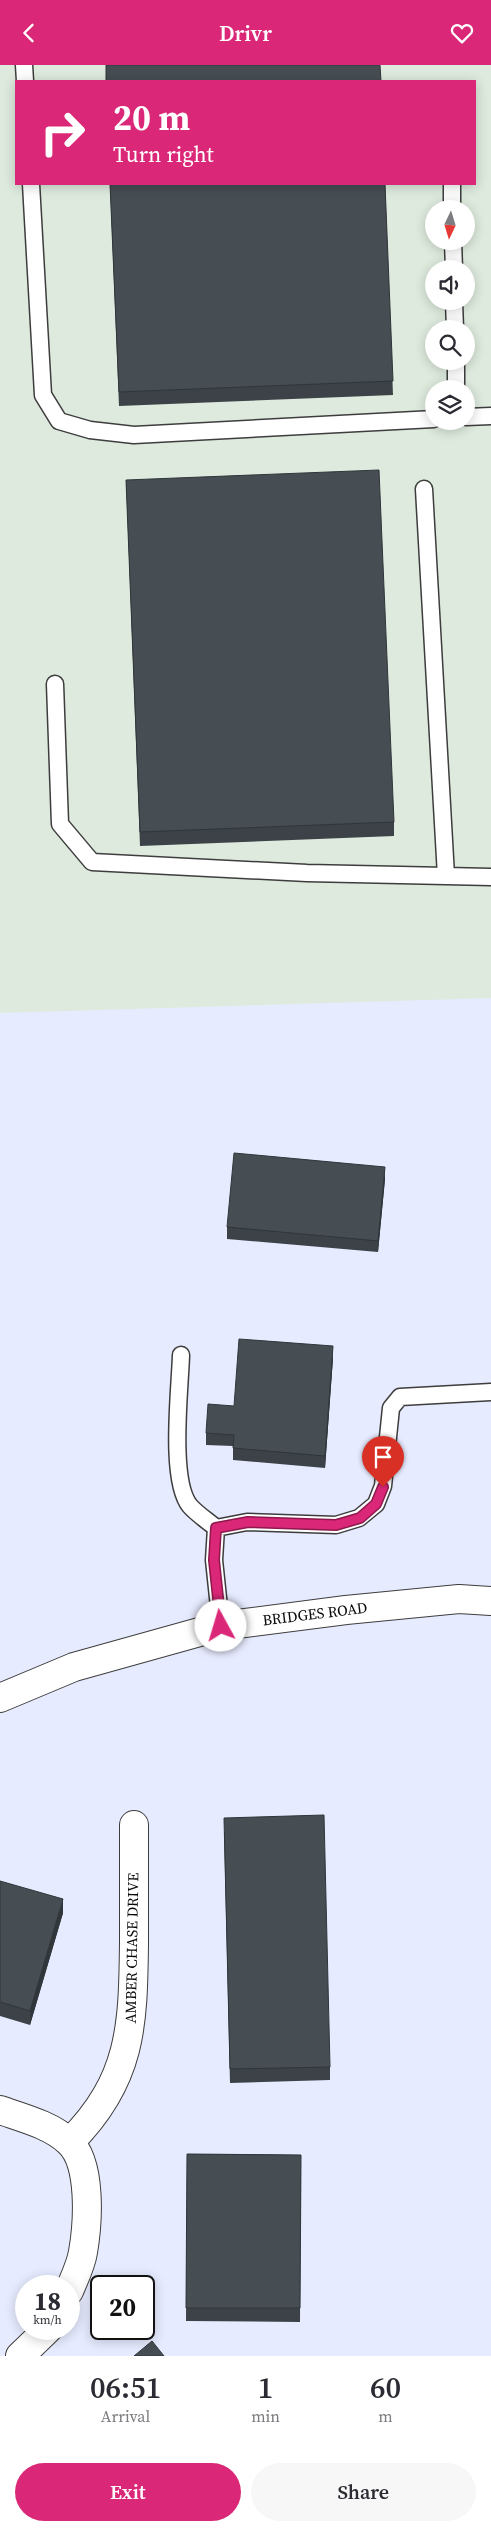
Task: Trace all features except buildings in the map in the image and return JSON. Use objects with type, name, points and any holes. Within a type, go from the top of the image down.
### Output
[{"type":"street","name":"BRIDGES ROAD","points":[[0,1698],[74,1667],[221,1626],[346,1610],[459,1599],[491,1601]]},
{"type":"street","name":"AMBER CHASE DRIVE","points":[[70,2142],[103,2104],[125,2056],[133,2003],[134,1825]]},
{"type":"street","points":[[0,2109],[48,2128],[70,2142],[84,2166],[86,2231],[83,2254],[75,2275]]},
{"type":"street","points":[[20,2356],[37,2340]]},
{"type":"lane","points":[[24,65],[25,80]]},
{"type":"lane","points":[[31,185],[43,395],[59,421],[90,430],[134,435],[425,419]]},
{"type":"lane","points":[[452,185],[452,200]]},
{"type":"lane","points":[[475,416],[491,415]]},
{"type":"lane","points":[[424,489],[446,876]]},
{"type":"lane","points":[[55,684],[60,824],[92,862],[307,873],[491,877]]},
{"type":"lane","points":[[181,1355],[178,1466],[180,1485],[189,1505],[216,1528]]},
{"type":"lane","points":[[216,1528],[248,1522],[336,1525],[360,1518],[376,1504],[383,1487],[391,1408],[400,1397],[491,1392]]},
{"type":"lane","points":[[216,1528],[214,1560],[221,1626]]},
{"type":"shaded area","points":[[0,65],[491,65],[491,998],[0,1013]]},
{"type":"route","points":[[221,1626],[214,1560],[216,1528],[248,1522],[336,1525],[360,1518],[376,1504],[383,1487]]}]
